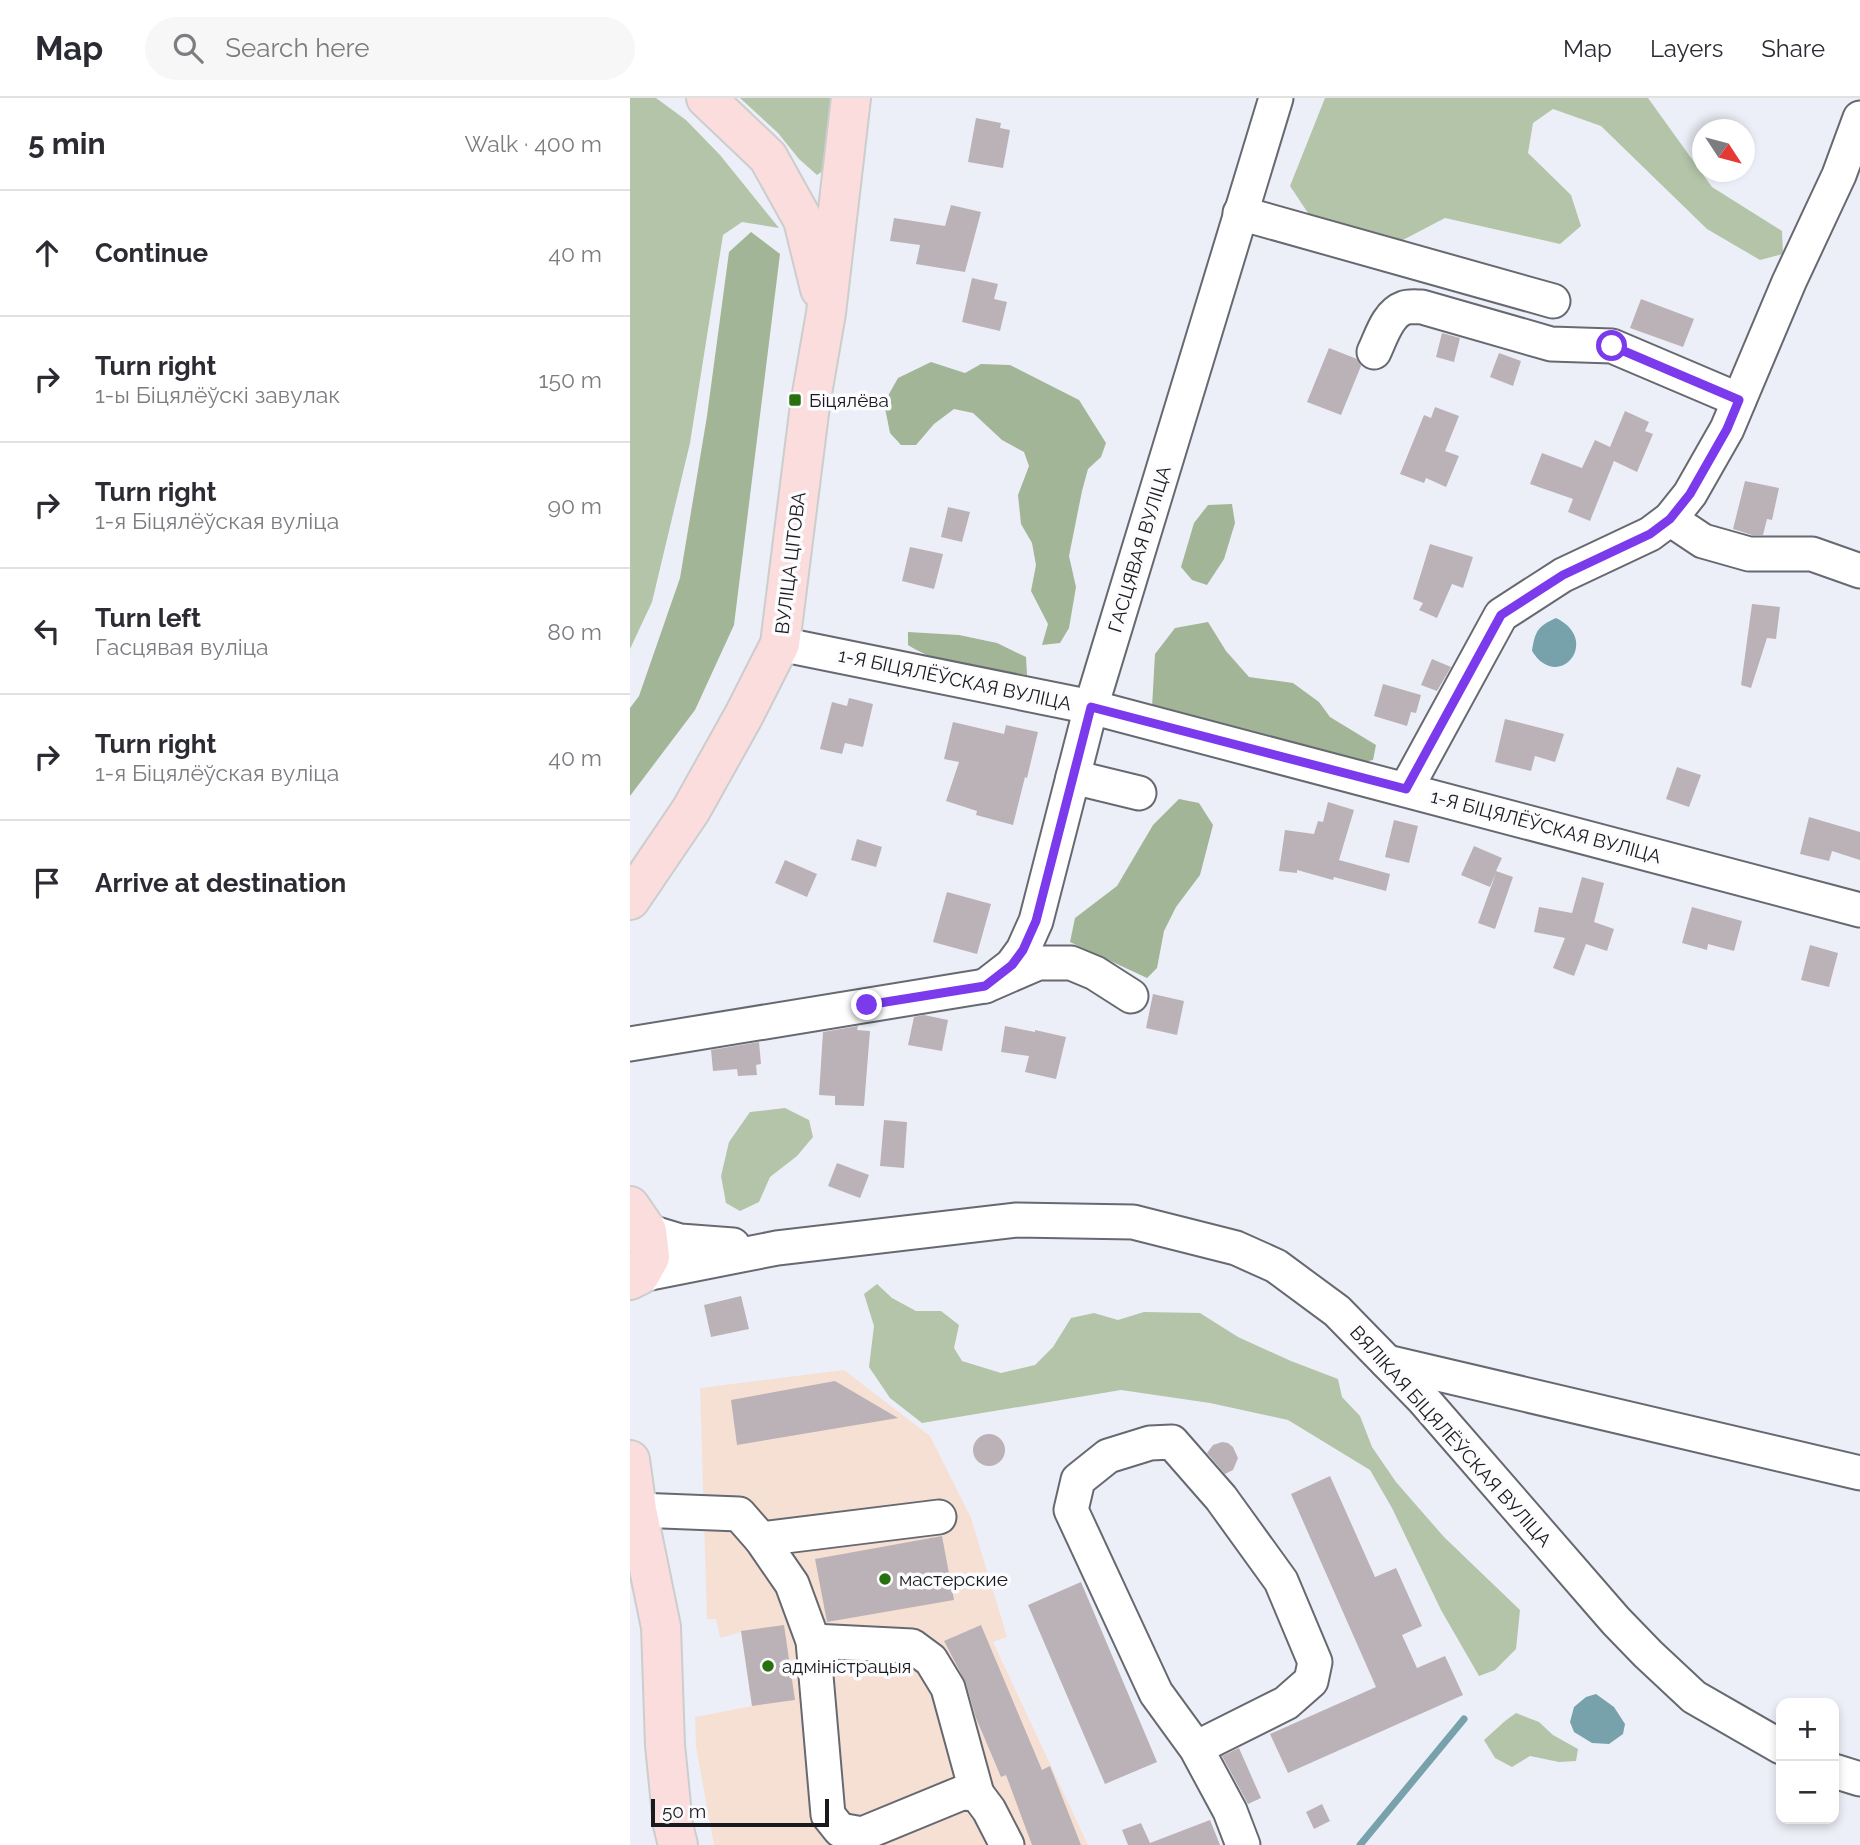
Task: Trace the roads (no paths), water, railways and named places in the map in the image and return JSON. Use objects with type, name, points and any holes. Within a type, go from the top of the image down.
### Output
[{"type":"main road","points":[[706,98],[768,157],[803,220],[826,313]]},
{"type":"main road","name":"ВУЛІЦА ЦІТОВА","points":[[630,900],[691,810],[780,643],[810,405],[826,313],[851,98]]},
{"type":"main road","points":[[635,1278],[650,1257],[639,1219]]},
{"type":"main road","points":[[632,1479],[661,1627],[665,1745],[673,1825],[678,1845]]},
{"type":"street","name":"ГАСЦЯВАЯ ВУЛІЦА","points":[[985,986],[1012,965],[1023,950],[1036,921],[1091,707],[1276,98]]},
{"type":"street","points":[[1406,789],[1501,615],[1563,575],[1650,534],[1670,519],[1690,494],[1727,429],[1789,282],[1839,175],[1860,118]]},
{"type":"street","points":[[1240,213],[1553,301]]},
{"type":"street","points":[[1374,352],[1394,315],[1405,307],[1422,307],[1551,344],[1612,346],[1739,400]]},
{"type":"street","points":[[1670,519],[1703,541],[1749,554],[1812,554],[1860,571]]},
{"type":"street","name":"1-Я БІЦЯЛЁЎСКАЯ ВУЛІЦА","points":[[780,643],[1091,707],[1860,910]]},
{"type":"street","points":[[1073,777],[1139,793]]},
{"type":"street","points":[[630,1044],[985,986],[1038,963],[1071,962],[1095,973],[1131,996]]},
{"type":"street","name":"ВЯЛІКАЯ БІЦЯЛЁЎСКАЯ ВУЛІЦА","points":[[639,1219],[680,1241],[777,1248]]},
{"type":"street","name":"ВЯЛІКАЯ БІЦЯЛЁЎСКАЯ ВУЛІЦА","points":[[635,1278],[777,1248],[1017,1220],[1133,1222],[1236,1248],[1276,1266],[1337,1311],[1423,1399],[1616,1621],[1648,1654],[1694,1697],[1776,1744]]},
{"type":"street","points":[[1387,1362],[1860,1473]]},
{"type":"street","points":[[1196,1748],[1286,1703],[1311,1681],[1315,1662],[1281,1581],[1221,1498],[1172,1442],[1150,1443],[1108,1457],[1078,1480],[1072,1510],[1156,1693],[1196,1748],[1230,1811],[1243,1845]]},
{"type":"street","points":[[632,1479],[739,1514],[761,1539],[792,1584],[813,1641],[828,1815],[840,1830],[862,1834],[962,1793],[977,1794]]},
{"type":"street","points":[[761,1539],[939,1517]]},
{"type":"street","points":[[813,1641],[912,1646],[931,1660],[948,1688],[977,1794],[989,1810],[1007,1845]]},
{"type":"street","points":[[1839,1773],[1860,1779]]},
{"type":"water","points":[[1556,618],[1568,626],[1576,645],[1569,661],[1562,666],[1553,667],[1541,662],[1532,651],[1538,630]]},
{"type":"water","points":[[1596,1694],[1614,1707],[1625,1724],[1623,1734],[1609,1744],[1592,1743],[1574,1732],[1570,1722],[1574,1707],[1586,1697]]},
{"type":"waterway","points":[[1360,1845],[1464,1719]]},
{"type":"place","name":"Біцялёва","points":[[795,400]]},
{"type":"place","name":"мастерские","points":[[885,1579]]},
{"type":"place","name":"адміністрацыя","points":[[768,1666]]}]
